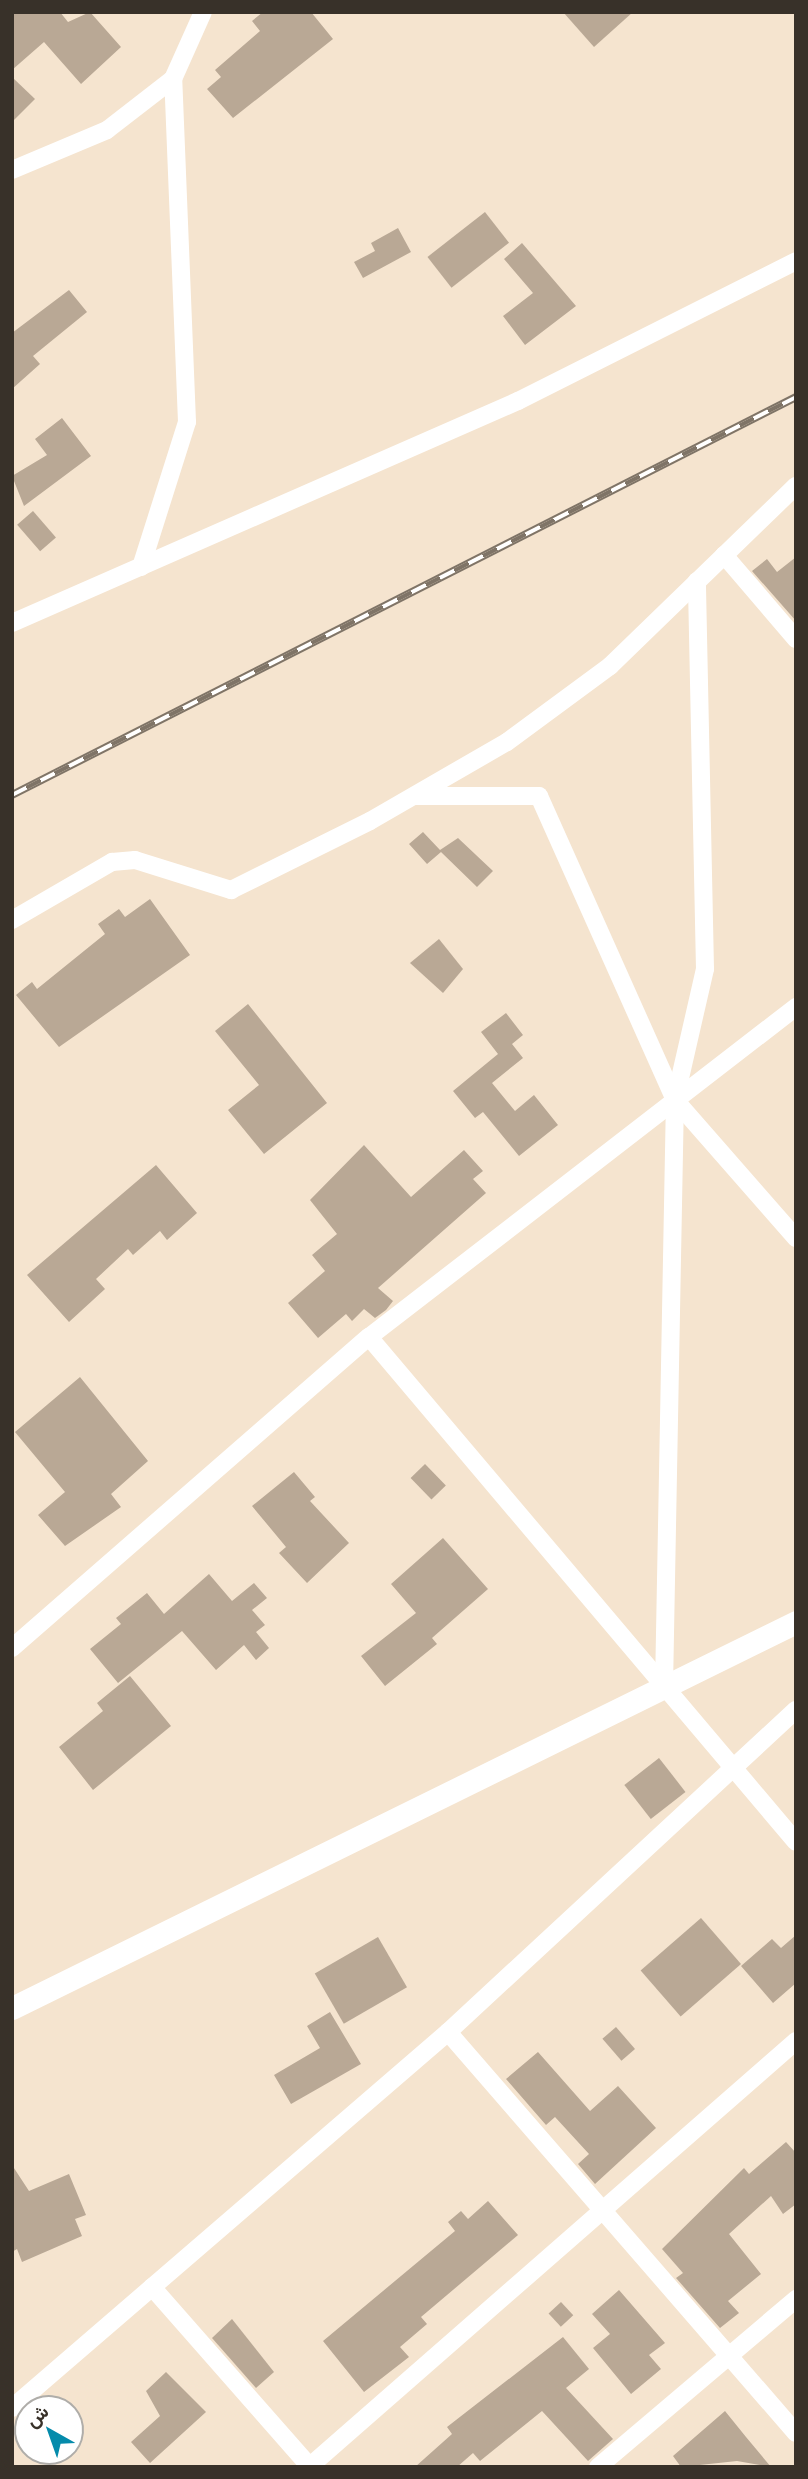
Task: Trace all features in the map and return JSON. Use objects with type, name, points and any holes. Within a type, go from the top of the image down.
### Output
[{"type":"street","points":[[141,567],[187,422],[190,384],[173,79],[203,12]]},
{"type":"street","points":[[12,170],[107,131],[173,79]]},
{"type":"street","points":[[12,623],[518,401],[796,261]]},
{"type":"street","points":[[12,920],[112,863],[135,860],[212,888],[240,888],[412,796],[556,708],[610,666],[796,486]]},
{"type":"street","points":[[724,555],[796,639]]},
{"type":"street","points":[[664,1687],[676,1100],[705,969],[697,581]]},
{"type":"street","points":[[412,796],[539,796],[676,1100],[796,1238]]},
{"type":"street","points":[[12,1648],[369,1337],[796,1007]]},
{"type":"street","points":[[369,1337],[796,1842]]},
{"type":"street","points":[[12,2008],[796,1622]]},
{"type":"street","points":[[12,2408],[448,2032],[730,1765],[796,1710]]},
{"type":"street","points":[[448,2032],[603,2207],[796,2433]]},
{"type":"street","points":[[152,2287],[309,2467],[603,2207],[796,2041]]},
{"type":"street","points":[[598,2467],[796,2299]]},
{"type":"building","points":[[12,12],[60,12],[68,22],[90,12],[121,47],[81,84],[44,42],[12,70]]},
{"type":"building","points":[[263,12],[311,12],[333,39],[233,118],[207,89],[221,77],[215,70],[260,31],[252,21]]},
{"type":"building","points":[[563,12],[633,12],[594,47]]},
{"type":"building","points":[[12,77],[35,99],[12,122]]},
{"type":"building","points":[[485,212],[509,243],[451,288],[427,257]]},
{"type":"building","points":[[398,228],[411,252],[363,278],[354,262],[375,251],[371,243]]},
{"type":"building","points":[[522,243],[576,306],[525,345],[503,316],[533,293],[504,259]]},
{"type":"building","points":[[69,290],[87,312],[33,356],[40,364],[12,389],[12,333]]},
{"type":"building","points":[[62,418],[91,456],[24,506],[12,476],[47,455],[35,439]]},
{"type":"building","points":[[33,511],[56,537],[40,551],[17,525]]},
{"type":"building","points":[[796,557],[796,621],[752,571],[767,559],[777,572]]},
{"type":"building","points":[[423,832],[440,850],[458,838],[493,871],[477,887],[441,852],[427,864],[409,844]]},
{"type":"building","points":[[150,899],[190,955],[59,1047],[16,995],[32,982],[37,989],[105,934],[98,924],[119,909],[125,917]]},
{"type":"building","points":[[439,939],[463,969],[443,993],[410,963]]},
{"type":"building","points":[[248,1004],[327,1103],[264,1154],[228,1110],[259,1085],[215,1031]]},
{"type":"building","points":[[506,1013],[523,1035],[512,1044],[523,1058],[492,1083],[515,1111],[534,1095],[558,1125],[519,1156],[483,1112],[475,1118],[453,1091],[498,1054],[481,1032]]},
{"type":"building","points":[[364,1145],[411,1197],[464,1150],[483,1171],[473,1179],[486,1193],[378,1288],[393,1301],[386,1310],[375,1318],[364,1309],[352,1321],[346,1314],[318,1338],[288,1303],[325,1271],[312,1255],[337,1234],[310,1200]]},
{"type":"building","points":[[156,1165],[197,1213],[167,1240],[160,1231],[133,1255],[128,1249],[96,1279],[105,1289],[69,1322],[27,1275]]},
{"type":"building","points":[[80,1377],[148,1461],[111,1494],[121,1507],[65,1546],[38,1515],[65,1492],[15,1432]]},
{"type":"building","points":[[425,1464],[446,1486],[431,1499],[411,1478]]},
{"type":"building","points":[[294,1472],[315,1497],[310,1501],[349,1543],[307,1583],[279,1553],[286,1547],[252,1506]]},
{"type":"building","points":[[443,1538],[488,1589],[432,1638],[437,1644],[385,1686],[361,1656],[416,1613],[391,1584]]},
{"type":"building","points":[[209,1574],[232,1601],[254,1583],[267,1598],[252,1610],[265,1625],[256,1632],[269,1648],[256,1660],[244,1645],[216,1670],[182,1631],[118,1683],[90,1649],[121,1624],[116,1618],[147,1593],[164,1614]]},
{"type":"building","points":[[130,1676],[171,1726],[93,1790],[59,1747],[103,1711],[97,1703]]},
{"type":"building","points":[[659,1758],[685,1792],[651,1819],[624,1785]]},
{"type":"building","points":[[701,1918],[741,1964],[681,2017],[641,1970]]},
{"type":"building","points":[[796,1935],[796,1983],[773,2003],[741,1966],[772,1939],[781,1948]]},
{"type":"building","points":[[378,1937],[407,1987],[344,2024],[315,1974]]},
{"type":"building","points":[[330,2012],[361,2064],[291,2104],[274,2075],[320,2048],[307,2026]]},
{"type":"building","points":[[616,2027],[635,2049],[621,2061],[602,2039]]},
{"type":"building","points":[[538,2052],[590,2111],[618,2086],[656,2128],[595,2184],[578,2164],[589,2154],[555,2117],[546,2125],[506,2079]]},
{"type":"building","points":[[786,2142],[796,2153],[796,2204],[783,2214],[771,2196],[729,2234],[761,2274],[728,2301],[739,2313],[720,2328],[676,2278],[683,2273],[662,2249],[744,2168],[749,2174]]},
{"type":"building","points":[[12,2165],[29,2191],[69,2174],[86,2215],[75,2219],[82,2236],[22,2262],[17,2249],[12,2252]]},
{"type":"building","points":[[488,2201],[518,2235],[421,2317],[427,2324],[400,2347],[409,2357],[364,2392],[323,2341],[455,2231],[448,2222],[461,2211],[468,2219]]},
{"type":"building","points":[[619,2290],[665,2343],[649,2355],[661,2369],[631,2394],[593,2348],[610,2334],[592,2314]]},
{"type":"building","points":[[561,2302],[573,2315],[561,2327],[549,2314]]},
{"type":"building","points":[[232,2319],[274,2372],[256,2388],[212,2338]]},
{"type":"building","points":[[563,2337],[589,2369],[566,2388],[613,2439],[588,2461],[542,2411],[480,2461],[473,2453],[457,2467],[415,2467],[452,2434],[447,2427]]},
{"type":"building","points":[[166,2372],[206,2412],[150,2463],[131,2442],[160,2416],[146,2391]]},
{"type":"building","points":[[725,2411],[771,2467],[737,2461],[681,2467],[673,2456]]},
{"type":"railway","points":[[12,795],[796,397]]}]
